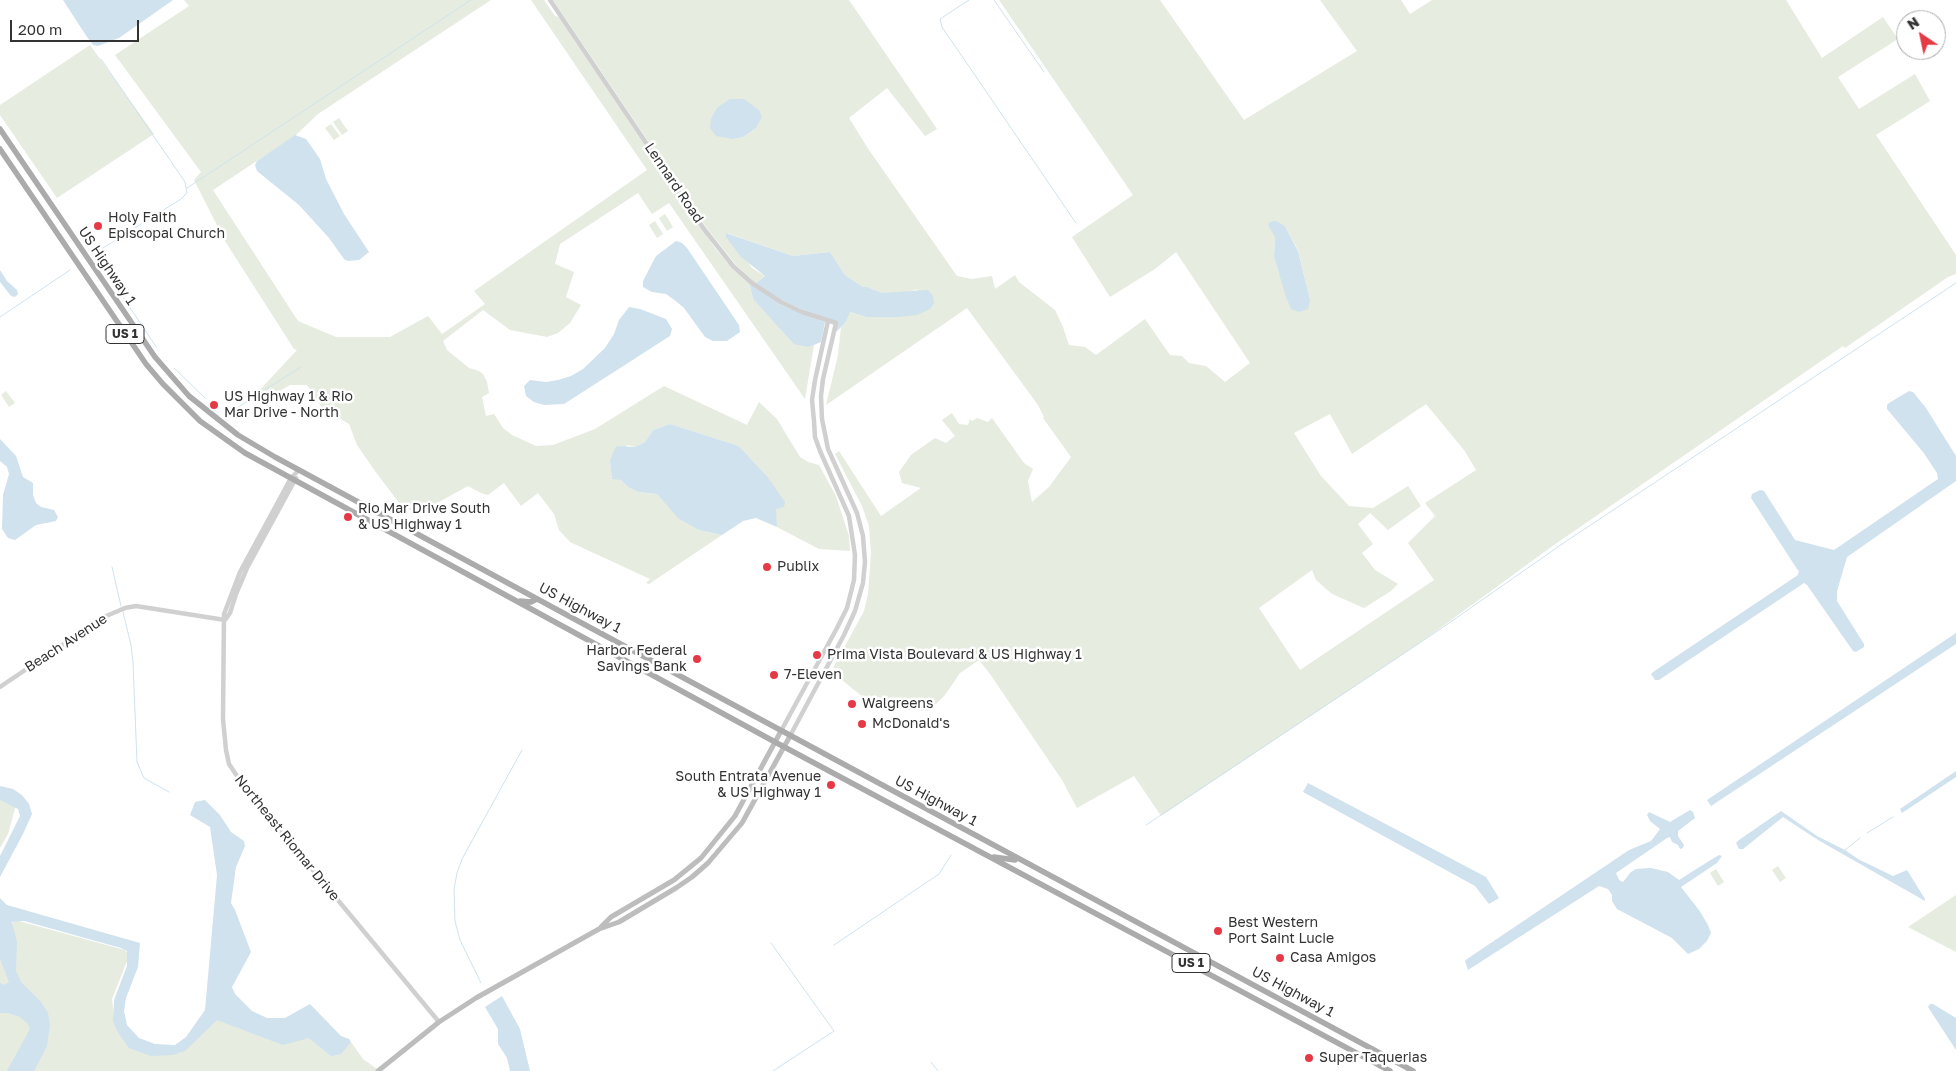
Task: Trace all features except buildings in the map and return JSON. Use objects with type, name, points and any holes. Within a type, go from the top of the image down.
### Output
[{"type":"main road","name":"US Highway 1","points":[[0,129],[140,336],[171,377],[202,407],[229,429],[298,470],[1413,1071]]},
{"type":"main road","name":"US Highway 1","points":[[0,149],[130,342],[163,384],[200,420],[245,453],[775,742],[1390,1071]]},
{"type":"main road","points":[[518,601],[531,602],[537,599]]},
{"type":"main road","points":[[534,609],[555,609]]},
{"type":"main road","points":[[599,929],[611,917],[674,880],[701,858],[734,816],[781,731]]},
{"type":"main road","points":[[378,1071],[439,1022],[476,998],[599,929],[619,922],[676,888],[708,863],[742,823],[790,736]]},
{"type":"main road","points":[[980,851],[1008,854]]},
{"type":"main road","points":[[992,857],[1022,861]]},
{"type":"main road","points":[[1297,1021],[1310,1021],[1316,1018]]},
{"type":"main road","points":[[1313,1030],[1319,1027],[1331,1026]]},
{"type":"street","name":"Lennard Road","points":[[550,0],[704,229],[733,266],[752,283],[781,302],[802,312],[836,323],[824,378],[822,419],[828,449],[858,513],[863,536],[863,583],[855,610],[844,635],[790,736]]},
{"type":"street","points":[[781,731],[838,628],[847,608],[854,572],[854,538],[849,516],[815,437],[812,400],[814,380],[828,321]]},
{"type":"street","name":"Northeast Riomar Drive","points":[[298,470],[240,572],[224,614],[223,719],[229,764],[245,788],[439,1022]]},
{"type":"street","name":"Beach Avenue","points":[[0,687],[104,617],[126,608],[136,606],[225,620]]},
{"type":"shaded area","points":[[184,0],[491,0],[318,114],[296,135],[213,190],[298,321],[336,337],[390,337],[428,316],[442,334],[485,304],[474,291],[647,170],[531,0],[544,0],[555,16],[559,17],[715,248],[732,268],[752,285],[750,287],[753,299],[772,319],[809,347],[814,345],[805,399],[669,203],[652,214],[638,193],[560,244],[555,264],[574,272],[566,297],[581,305],[570,323],[558,333],[547,337],[510,330],[483,310],[443,341],[447,350],[469,368],[483,374],[489,393],[482,397],[486,416],[494,414],[503,428],[512,435],[536,446],[553,445],[595,429],[664,386],[747,425],[759,402],[777,419],[800,457],[808,462],[819,465],[836,496],[849,536],[850,551],[819,549],[777,527],[776,509],[766,475],[739,446],[670,424],[653,430],[645,442],[635,447],[628,445],[610,461],[612,478],[621,480],[628,487],[638,492],[657,494],[670,508],[699,530],[722,535],[649,584],[646,583],[650,579],[570,542],[559,530],[554,514],[538,493],[521,506],[504,483],[488,495],[468,486],[417,514],[400,504],[375,471],[357,445],[349,424],[322,408],[307,385],[290,385],[257,404],[255,395],[297,350],[294,349],[225,241],[194,180],[201,172],[115,55],[189,6]]},
{"type":"shaded area","points":[[553,0],[849,0],[937,129],[925,136],[887,88],[849,118],[869,150],[957,276],[972,279],[992,276],[995,289],[1015,275],[1019,282],[1055,310],[1069,345],[1085,347],[1096,355],[1145,319],[1170,355],[1182,356],[1189,363],[1206,366],[1225,382],[1250,363],[1176,252],[1155,269],[1110,297],[1072,237],[1133,195],[999,0],[1160,0],[1244,120],[1357,51],[1320,0],[1401,0],[1410,14],[1432,0],[1786,0],[1822,58],[1883,17],[1896,36],[1896,40],[1838,77],[1859,109],[1915,74],[1930,101],[1876,135],[1956,255],[1956,274],[1948,277],[1845,348],[1843,346],[1551,547],[1417,645],[1161,816],[1134,776],[1077,808],[1062,780],[979,660],[960,673],[945,695],[929,711],[900,709],[869,702],[842,680],[843,672],[839,668],[833,668],[864,611],[868,594],[871,553],[869,526],[862,506],[835,454],[839,451],[881,516],[921,488],[902,483],[899,472],[911,455],[935,438],[946,443],[955,436],[942,420],[952,413],[959,424],[968,425],[970,419],[972,421],[977,418],[988,422],[992,418],[1024,463],[1033,469],[1028,481],[1032,502],[1049,487],[1071,457],[1043,418],[1038,405],[967,308],[826,405],[838,355],[841,327],[845,323],[849,312],[866,317],[919,289],[905,293],[882,293],[863,287],[845,275],[830,252],[793,256],[727,233],[752,268],[765,276],[756,283],[735,264],[706,227]],"holes":[[[751,105],[759,110],[756,128],[743,137],[733,139]],[[1285,226],[1298,250],[1310,300],[1279,274],[1274,257],[1275,237]],[[1426,404],[1464,450],[1476,470],[1425,503],[1435,516],[1408,543],[1434,580],[1300,670],[1259,608],[1312,570],[1316,580],[1332,594],[1364,608],[1391,591],[1398,584],[1375,570],[1362,553],[1373,544],[1358,524],[1370,513],[1388,530],[1421,506],[1408,486],[1373,508],[1349,506],[1321,476],[1294,433],[1330,414],[1352,454]]]},
{"type":"shaded area","points":[[90,45],[154,134],[57,198],[0,115],[0,105]]},
{"type":"shaded area","points":[[339,118],[348,131],[342,135],[333,122]]},
{"type":"shaded area","points":[[331,124],[340,136],[334,140],[325,128]]},
{"type":"shaded area","points":[[665,214],[673,227],[667,231],[659,218]]},
{"type":"shaded area","points":[[655,221],[663,234],[657,238],[649,225]]},
{"type":"shaded area","points":[[6,391],[15,403],[9,407],[1,395]]},
{"type":"shaded area","points":[[0,794],[17,801],[8,834],[0,848]]},
{"type":"shaded area","points":[[1778,866],[1786,878],[1780,882],[1772,870]]},
{"type":"shaded area","points":[[1716,869],[1724,882],[1718,886],[1710,873]]},
{"type":"shaded area","points":[[1956,895],[1956,952],[1908,927]]},
{"type":"shaded area","points":[[15,920],[125,950],[129,956],[112,999],[115,1025],[154,1054],[180,1053],[217,1018],[307,1035],[334,1054],[351,1042],[363,1059],[380,1071],[0,1071],[0,926],[8,929]]},
{"type":"water","points":[[63,0],[173,0],[119,38],[98,46],[93,45]]},
{"type":"water","points":[[730,99],[744,99],[759,110],[762,117],[756,128],[743,137],[733,139],[716,136],[710,128],[711,119],[717,108]]},
{"type":"water","points":[[295,135],[306,139],[320,159],[326,179],[344,214],[369,252],[359,260],[348,261],[344,259],[329,238],[299,205],[257,171],[255,165],[257,161]]},
{"type":"water","points":[[1276,221],[1285,226],[1298,251],[1310,300],[1308,309],[1299,312],[1291,309],[1274,257],[1275,237],[1268,225],[1270,222]]},
{"type":"water","points":[[726,233],[793,256],[830,252],[845,275],[863,287],[882,293],[928,290],[933,296],[934,303],[930,309],[917,315],[866,317],[850,312],[845,323],[835,333],[838,322],[803,310],[782,300],[756,283],[765,276],[741,257],[726,237]]},
{"type":"water","points":[[676,241],[682,243],[687,248],[739,325],[740,332],[727,341],[713,341],[705,337],[684,308],[677,302],[666,294],[652,292],[643,287],[643,281],[656,256]]},
{"type":"water","points":[[0,270],[7,281],[17,290],[18,294],[15,297],[11,296],[0,282]]},
{"type":"water","points":[[752,285],[780,304],[825,322],[821,342],[809,347],[794,344],[753,299],[750,286]]},
{"type":"water","points":[[629,307],[666,319],[672,329],[670,336],[564,404],[544,405],[534,402],[526,396],[524,386],[530,380],[546,382],[558,380],[571,376],[583,369],[605,348],[614,334],[619,320]]},
{"type":"water","points":[[1909,391],[1913,392],[1926,408],[1956,456],[1956,481],[1847,557],[1837,591],[1837,601],[1864,644],[1864,647],[1856,652],[1853,651],[1804,583],[1659,680],[1655,680],[1651,674],[1653,672],[1798,575],[1799,571],[1751,498],[1752,494],[1760,490],[1764,491],[1795,540],[1834,550],[1938,479],[1937,473],[1923,452],[1887,409],[1889,403]]},
{"type":"water","points":[[670,424],[739,446],[766,475],[785,502],[784,507],[776,509],[777,527],[756,518],[743,521],[722,535],[699,530],[678,518],[657,494],[638,492],[628,487],[621,480],[612,479],[610,461],[617,446],[635,447],[645,442],[653,430]]},
{"type":"water","points":[[0,439],[16,456],[23,477],[33,483],[33,495],[36,503],[41,507],[54,510],[58,517],[56,521],[36,525],[15,540],[8,538],[2,529],[3,495],[9,474],[7,467],[0,461]]},
{"type":"water","points":[[1956,633],[1956,644],[1711,806],[1707,800]]},
{"type":"water","points":[[1956,771],[1956,777],[1902,813],[1900,809]]},
{"type":"water","points":[[1308,783],[1486,877],[1499,898],[1489,904],[1475,886],[1303,792]]},
{"type":"water","points":[[0,786],[13,789],[22,795],[29,804],[32,814],[0,877],[0,856],[20,816],[18,809],[0,800]]},
{"type":"water","points":[[205,800],[220,815],[231,832],[244,841],[245,846],[236,867],[231,903],[251,952],[232,987],[235,994],[252,1011],[267,1018],[285,1018],[310,1004],[341,1036],[349,1039],[351,1042],[341,1054],[331,1056],[309,1038],[283,1045],[217,1020],[185,1051],[173,1055],[151,1056],[129,1048],[117,1031],[113,1021],[114,1000],[127,966],[127,951],[24,921],[12,922],[17,942],[16,971],[21,982],[41,1002],[48,1013],[50,1025],[47,1046],[34,1071],[7,1071],[30,1029],[28,1024],[20,1017],[8,1013],[0,1013],[0,983],[5,985],[9,982],[0,959],[0,898],[7,905],[140,943],[138,967],[126,998],[124,1011],[127,1025],[139,1038],[155,1044],[175,1045],[186,1037],[205,1010],[217,875],[210,827],[190,815],[195,802]]},
{"type":"water","points":[[1690,810],[1695,818],[1678,831],[1678,836],[1684,845],[1683,848],[1680,849],[1678,845],[1672,842],[1670,837],[1667,838],[1616,873],[1619,880],[1623,882],[1636,869],[1651,868],[1668,872],[1679,880],[1719,855],[1722,856],[1717,863],[1681,887],[1699,910],[1711,933],[1707,941],[1699,949],[1688,954],[1672,938],[1617,909],[1608,889],[1599,886],[1468,970],[1465,961],[1467,959],[1629,850],[1651,841],[1660,829],[1650,821],[1647,815],[1649,812],[1670,822]]},
{"type":"water","points":[[1781,811],[1817,836],[1893,876],[1907,870],[1925,901],[1818,840],[1783,817],[1743,849],[1739,849],[1736,843],[1739,840]]},
{"type":"water","points":[[502,996],[520,1029],[530,1071],[510,1071],[507,1058],[498,1044],[498,1029],[485,1007]]},
{"type":"water","points":[[1930,1004],[1956,1018],[1956,1050],[1928,1007]]},
{"type":"waterway","points":[[187,188],[471,0]]},
{"type":"waterway","points":[[969,0],[940,19],[942,27],[1076,223]]},
{"type":"waterway","points":[[994,0],[1044,72]]},
{"type":"waterway","points":[[95,253],[181,199],[187,193],[185,182],[101,59]]},
{"type":"waterway","points":[[0,317],[70,270]]},
{"type":"waterway","points":[[110,278],[157,348]]},
{"type":"waterway","points":[[1146,825],[1439,630],[1565,542],[1956,283]]},
{"type":"waterway","points":[[230,415],[235,409],[301,367]]},
{"type":"waterway","points":[[174,368],[205,398]]},
{"type":"waterway","points":[[112,567],[121,606]]},
{"type":"waterway","points":[[123,612],[133,662],[137,762],[144,778],[169,792]]},
{"type":"waterway","points":[[481,983],[460,940],[455,921],[454,889],[462,859],[522,750]]},
{"type":"waterway","points":[[1867,833],[1893,817]]},
{"type":"waterway","points":[[1845,850],[1860,838]]},
{"type":"waterway","points":[[834,945],[939,874],[951,855]]},
{"type":"waterway","points":[[771,943],[834,1031],[773,1071]]},
{"type":"waterway","points":[[931,1062],[938,1071]]},
{"type":"place","name":"Holy Faith Episcopal Church","points":[[98,226]]},
{"type":"place","name":"US Highway 1 & Rio Mar Drive - North","points":[[214,405]]},
{"type":"place","name":"Rio Mar Drive South & US Highway 1","points":[[348,517]]},
{"type":"place","name":"Publix","points":[[767,567]]},
{"type":"place","name":"Prima Vista Boulevard & US Highway 1","points":[[817,655]]},
{"type":"place","name":"Harbor Federal Savings Bank","points":[[697,659]]},
{"type":"place","name":"7-Eleven","points":[[774,675]]},
{"type":"place","name":"Walgreens","points":[[852,704]]},
{"type":"place","name":"McDonald's","points":[[862,724]]},
{"type":"place","name":"South Entrata Avenue & US Highway 1","points":[[831,785]]},
{"type":"place","name":"Best Western Port Saint Lucie","points":[[1218,931]]},
{"type":"place","name":"Casa Amigos","points":[[1280,958]]},
{"type":"place","name":"Super Taquerias","points":[[1309,1058]]}]
